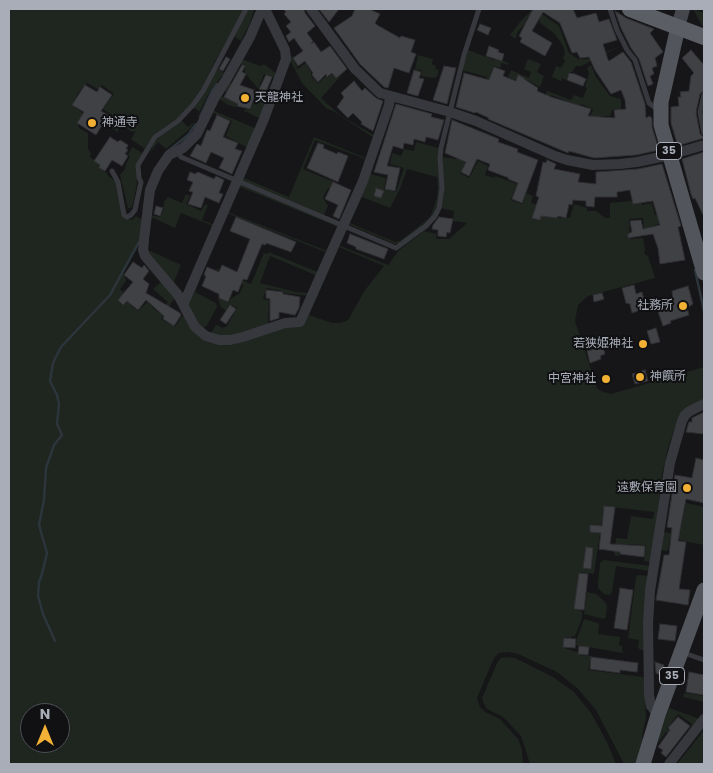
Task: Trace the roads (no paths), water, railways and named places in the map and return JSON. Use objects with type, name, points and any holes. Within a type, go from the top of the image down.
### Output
[{"type":"highway","points":[[630,9],[704,37]]},
{"type":"main road","points":[[678,27],[683,9]]},
{"type":"main road","name":"35","points":[[678,27],[660,112],[661,125],[704,271]]},
{"type":"main road","name":"35","points":[[643,764],[658,715],[704,590]]},
{"type":"street","points":[[184,303],[219,224],[235,181],[264,119],[286,59],[285,50],[264,9]]},
{"type":"street","points":[[264,9],[226,80],[214,97],[196,134],[190,142],[169,155],[147,183],[143,250],[145,256],[184,303],[195,326],[206,336],[218,340],[242,337],[285,322],[300,322],[366,173],[389,105],[390,96]]},
{"type":"street","points":[[311,9],[355,69],[375,90],[476,121],[554,156],[594,165],[620,164],[670,155],[704,145]]},
{"type":"street","points":[[658,715],[651,706],[649,696],[650,591],[670,463],[682,421],[690,411],[704,404]]},
{"type":"street","points":[[669,764],[704,719]]},
{"type":"lane","points":[[112,171],[118,182],[124,215],[127,217],[135,210],[147,183],[138,178],[138,165],[152,141],[178,121],[193,106],[203,91],[246,9]]},
{"type":"lane","points":[[177,151],[181,157],[235,181],[396,248],[431,222],[441,199],[440,159],[464,55],[479,9]]},
{"type":"lane","points":[[610,9],[627,50],[635,60],[649,103],[660,112]]},
{"type":"lane","points":[[704,95],[700,112],[704,133]]},
{"type":"lane","points":[[681,652],[704,660]]},
{"type":"waterway","points":[[200,117],[217,84]]},
{"type":"waterway","points":[[168,151],[188,135],[196,124]]},
{"type":"waterway","points":[[55,641],[43,614],[38,596],[39,582],[47,553],[39,525],[44,500],[46,468],[54,445],[62,435],[57,424],[59,404],[50,381],[53,363],[61,347],[110,295],[139,242]]},
{"type":"waterway","points":[[695,270],[704,311]]},
{"type":"place","name":"天龍神社","points":[[245,98]]},
{"type":"place","name":"神通寺","points":[[92,123]]},
{"type":"place","name":"社務所","points":[[683,306]]},
{"type":"place","name":"若狭姫神社","points":[[643,344]]},
{"type":"place","name":"神饌所","points":[[640,377]]},
{"type":"place","name":"中宮神社","points":[[606,379]]},
{"type":"place","name":"遠敷保育園","points":[[687,488]]}]
